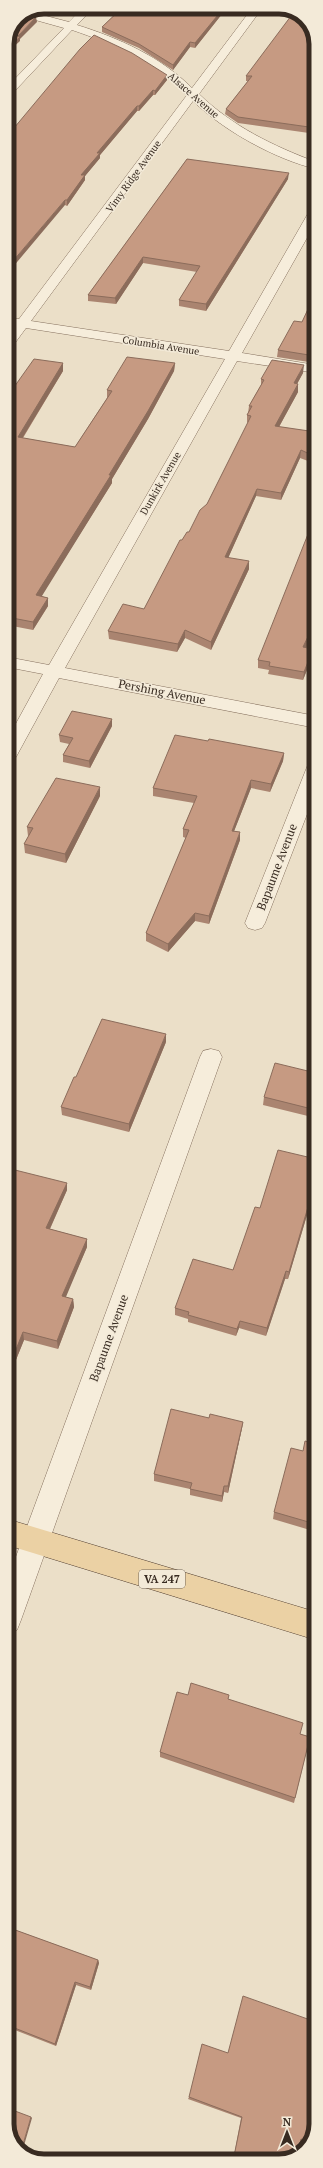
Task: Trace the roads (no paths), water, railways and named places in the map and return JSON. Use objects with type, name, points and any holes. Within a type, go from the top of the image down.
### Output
[{"type":"main road","name":"VA 247","points":[[14,1534],[309,1624]]},
{"type":"street","points":[[14,86],[82,14]]},
{"type":"street","name":"Vimy Ridge Avenue","points":[[14,335],[111,207],[253,14]]},
{"type":"street","name":"Alsace Avenue","points":[[32,16],[70,27],[128,49],[177,78],[217,116],[277,150],[309,163]]},
{"type":"street","name":"Dunkirk Avenue","points":[[14,744],[309,223]]},
{"type":"street","name":"Columbia Avenue","points":[[14,323],[309,368]]},
{"type":"street","name":"Pershing Avenue","points":[[14,663],[309,721]]},
{"type":"street","name":"Bapaume Avenue","points":[[255,923],[309,785]]},
{"type":"street","name":"Bapaume Avenue","points":[[14,1601],[211,1057]]}]
